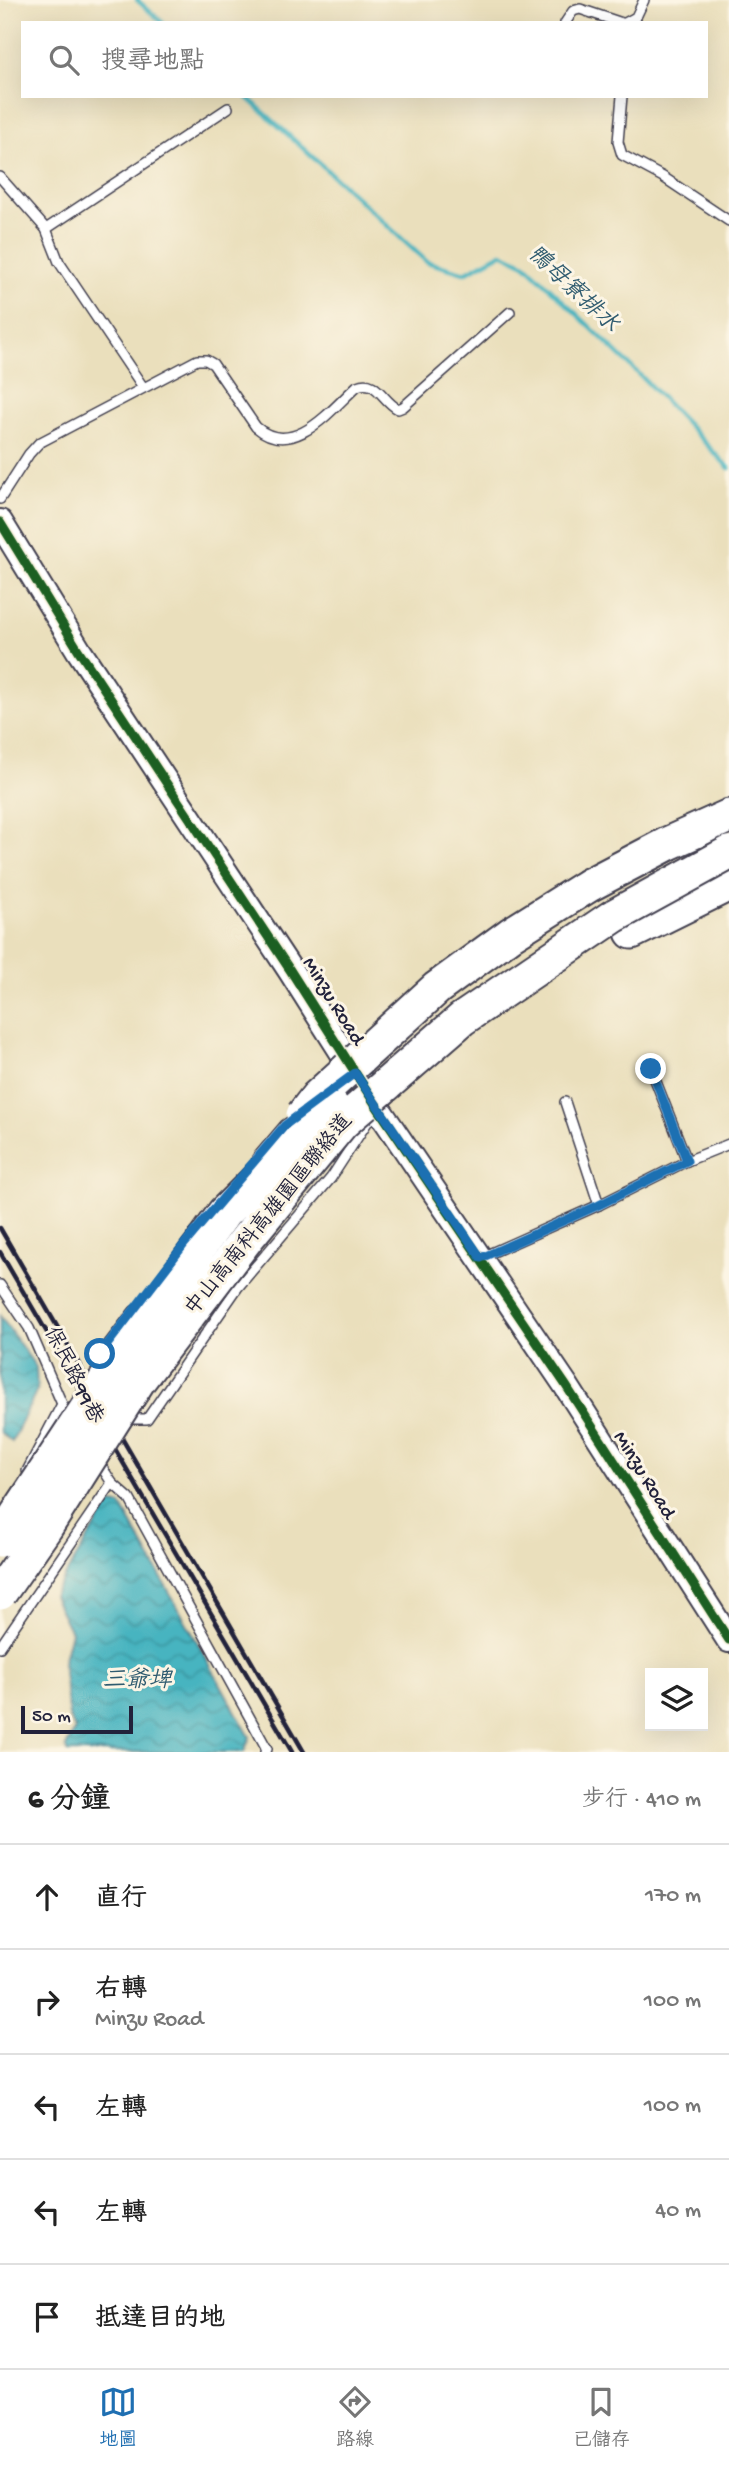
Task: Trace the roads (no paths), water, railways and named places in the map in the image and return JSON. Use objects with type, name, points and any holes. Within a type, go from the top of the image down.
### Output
[{"type":"highway","points":[[218,1210],[317,1097],[437,988],[512,934],[589,885],[669,843],[729,816]]},
{"type":"highway","name":"中山高南科高雄園區聯絡道","points":[[0,1540],[218,1210],[452,1000],[605,897],[729,829]]},
{"type":"highway","name":"中山高南科高雄園區聯絡道","points":[[0,1593],[46,1527],[139,1380],[248,1237],[342,1123],[462,1018],[614,916],[729,853]]},
{"type":"highway","points":[[248,1237],[463,1044],[627,927],[729,884]]},
{"type":"street","name":"Minzu Road","points":[[0,522],[79,651],[290,970],[377,1107],[565,1384],[729,1640]]},
{"type":"lane","points":[[628,21],[636,17],[644,0]]},
{"type":"lane","points":[[566,21],[573,11],[580,9],[618,21]]},
{"type":"lane","points":[[622,98],[618,142],[622,155],[663,177],[729,221]]},
{"type":"lane","points":[[46,229],[228,108]]},
{"type":"lane","points":[[0,177],[46,229],[59,262],[143,387]]},
{"type":"lane","points":[[0,499],[39,443],[189,363],[206,360],[213,364],[256,427],[265,435],[295,437],[308,430],[365,383],[373,386],[398,410],[510,313]]},
{"type":"lane","points":[[532,984],[563,963]]},
{"type":"lane","points":[[117,1399],[130,1419],[147,1419],[238,1287],[331,1178],[377,1107],[459,1035]]},
{"type":"lane","points":[[252,1164],[285,1125],[387,1047]]},
{"type":"lane","points":[[651,1069],[687,1161]]},
{"type":"lane","points":[[565,1102],[599,1205]]},
{"type":"lane","points":[[481,1258],[729,1144]]},
{"type":"lane","name":"保民路99巷","points":[[0,1286],[29,1328],[62,1404],[112,1483],[129,1498],[267,1749],[265,1752]]},
{"type":"lane","points":[[111,1389],[97,1370],[100,1354],[143,1299]]},
{"type":"lane","points":[[19,1484],[62,1404]]},
{"type":"lane","points":[[0,1647],[112,1483]]},
{"type":"water","points":[[0,1316],[36,1367],[37,1390],[12,1442],[0,1432]]},
{"type":"water","name":"三爺埤","points":[[109,1504],[121,1505],[250,1737],[244,1752],[67,1752],[66,1747],[75,1729],[69,1717],[63,1663],[71,1632],[53,1596]]},
{"type":"waterway","name":"鴨母寮排水","points":[[137,0],[161,21]]},
{"type":"waterway","name":"鴨母寮排水","points":[[248,98],[427,262],[465,273],[502,253],[525,264],[642,377],[729,468]]},
{"type":"railway","points":[[0,1228],[304,1752]]},
{"type":"railway","points":[[0,1252],[292,1752]]}]
